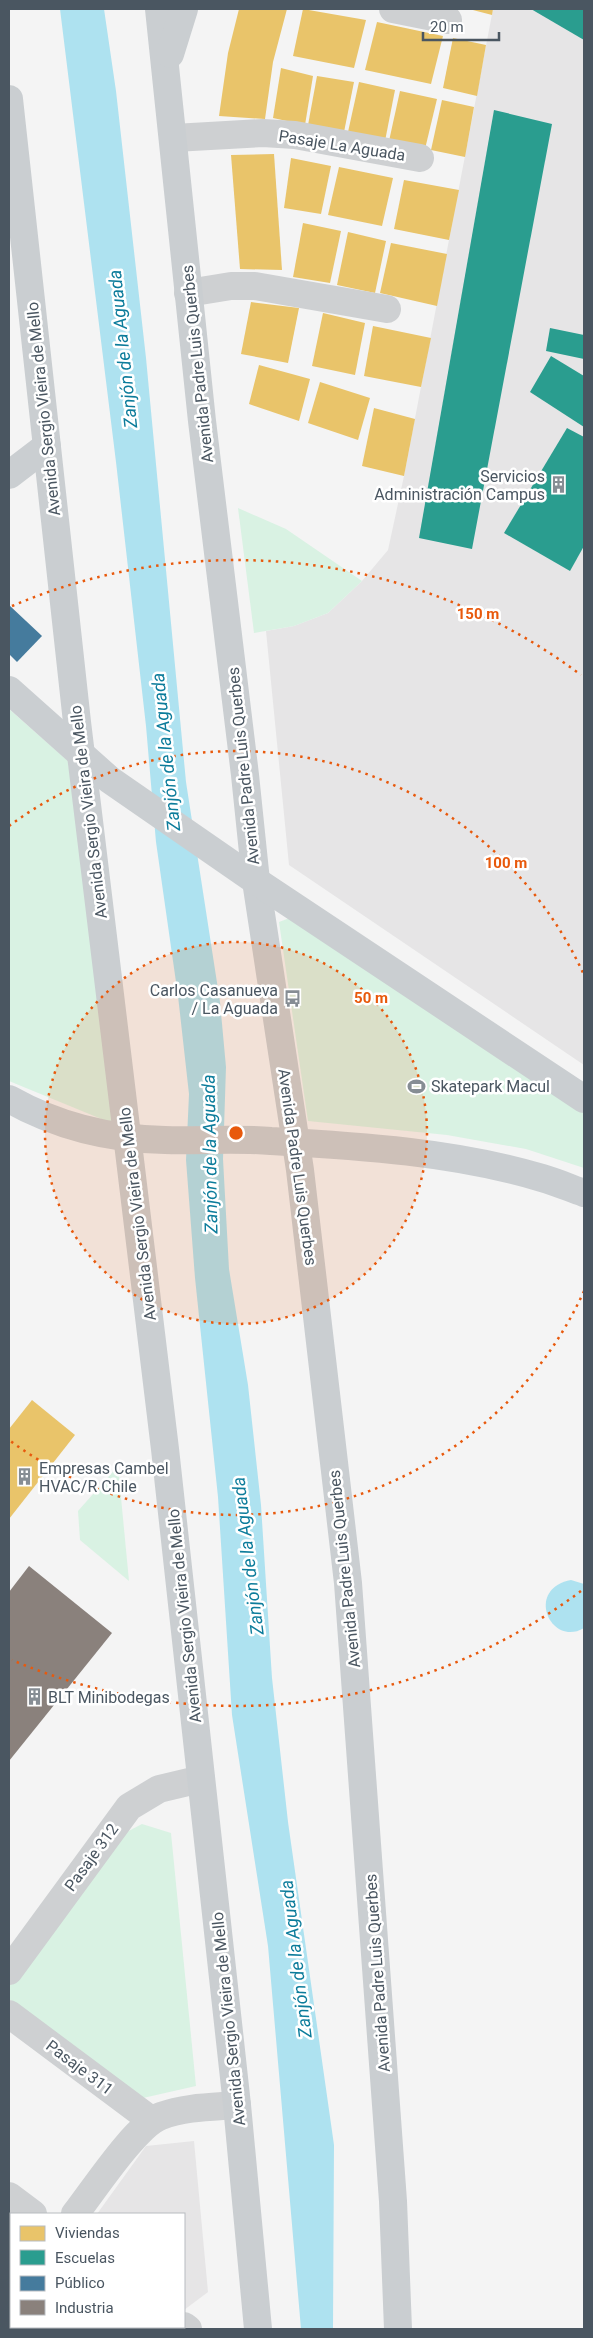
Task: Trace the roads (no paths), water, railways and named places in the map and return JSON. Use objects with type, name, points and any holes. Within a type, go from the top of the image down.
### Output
[{"type":"main road","name":"Avenida Padre Luis Querbes","points":[[159,9],[174,138],[188,293],[256,881],[296,1143],[348,1583],[393,2201],[398,2329]]},
{"type":"main road","points":[[166,68],[184,9]]},
{"type":"main road","name":"Avenida Sergio Vieira de Mello","points":[[9,115],[81,756],[166,1449],[238,2105],[258,2329]]},
{"type":"main road","points":[[9,475],[47,446]]},
{"type":"main road","points":[[9,690],[110,780],[232,865],[584,1099]]},
{"type":"main road","points":[[9,1099],[43,1116],[71,1126],[91,1132],[127,1138],[257,1140],[402,1152],[461,1160],[542,1178],[584,1193]]},
{"type":"street","points":[[393,9],[448,20]]},
{"type":"street","name":"Pasaje La Aguada","points":[[174,138],[263,133],[295,135],[420,158]]},
{"type":"street","points":[[188,293],[231,286],[255,286],[387,309]]},
{"type":"street","name":"Pasaje 312","points":[[9,1971],[129,1807],[159,1789],[201,1779]]},
{"type":"street","name":"Pasaje 311","points":[[9,2014],[151,2120]]},
{"type":"street","points":[[76,2213],[137,2134],[151,2120],[191,2109],[238,2105]]},
{"type":"street","points":[[9,2196],[32,2213]]},
{"type":"water","name":"Zanjón de la Aguada","points":[[60,9],[104,9],[116,91],[146,358],[186,782],[220,1002],[226,1067],[223,1159],[229,1269],[248,1385],[261,1505],[272,1678],[288,1822],[334,2145],[333,2329],[301,2329],[268,1946],[232,1715],[218,1497],[195,1278],[186,1160],[189,1094],[178,996],[156,842],[146,726],[116,462]]},
{"type":"water","points":[[571,1580],[584,1584],[584,1628],[572,1632],[561,1630],[553,1624],[548,1615],[546,1604],[549,1594],[557,1585]]},
{"type":"place","name":"Servicios Administración Campus","points":[[559,485]]},
{"type":"place","name":"Carlos Casanueva / La Aguada","points":[[292,999]]},
{"type":"place","name":"Skatepark Macul","points":[[417,1086]]},
{"type":"place","name":"Empresas Cambel HVAC/R Chile","points":[[25,1477]]},
{"type":"place","name":"BLT Minibodegas","points":[[34,1697]]}]
